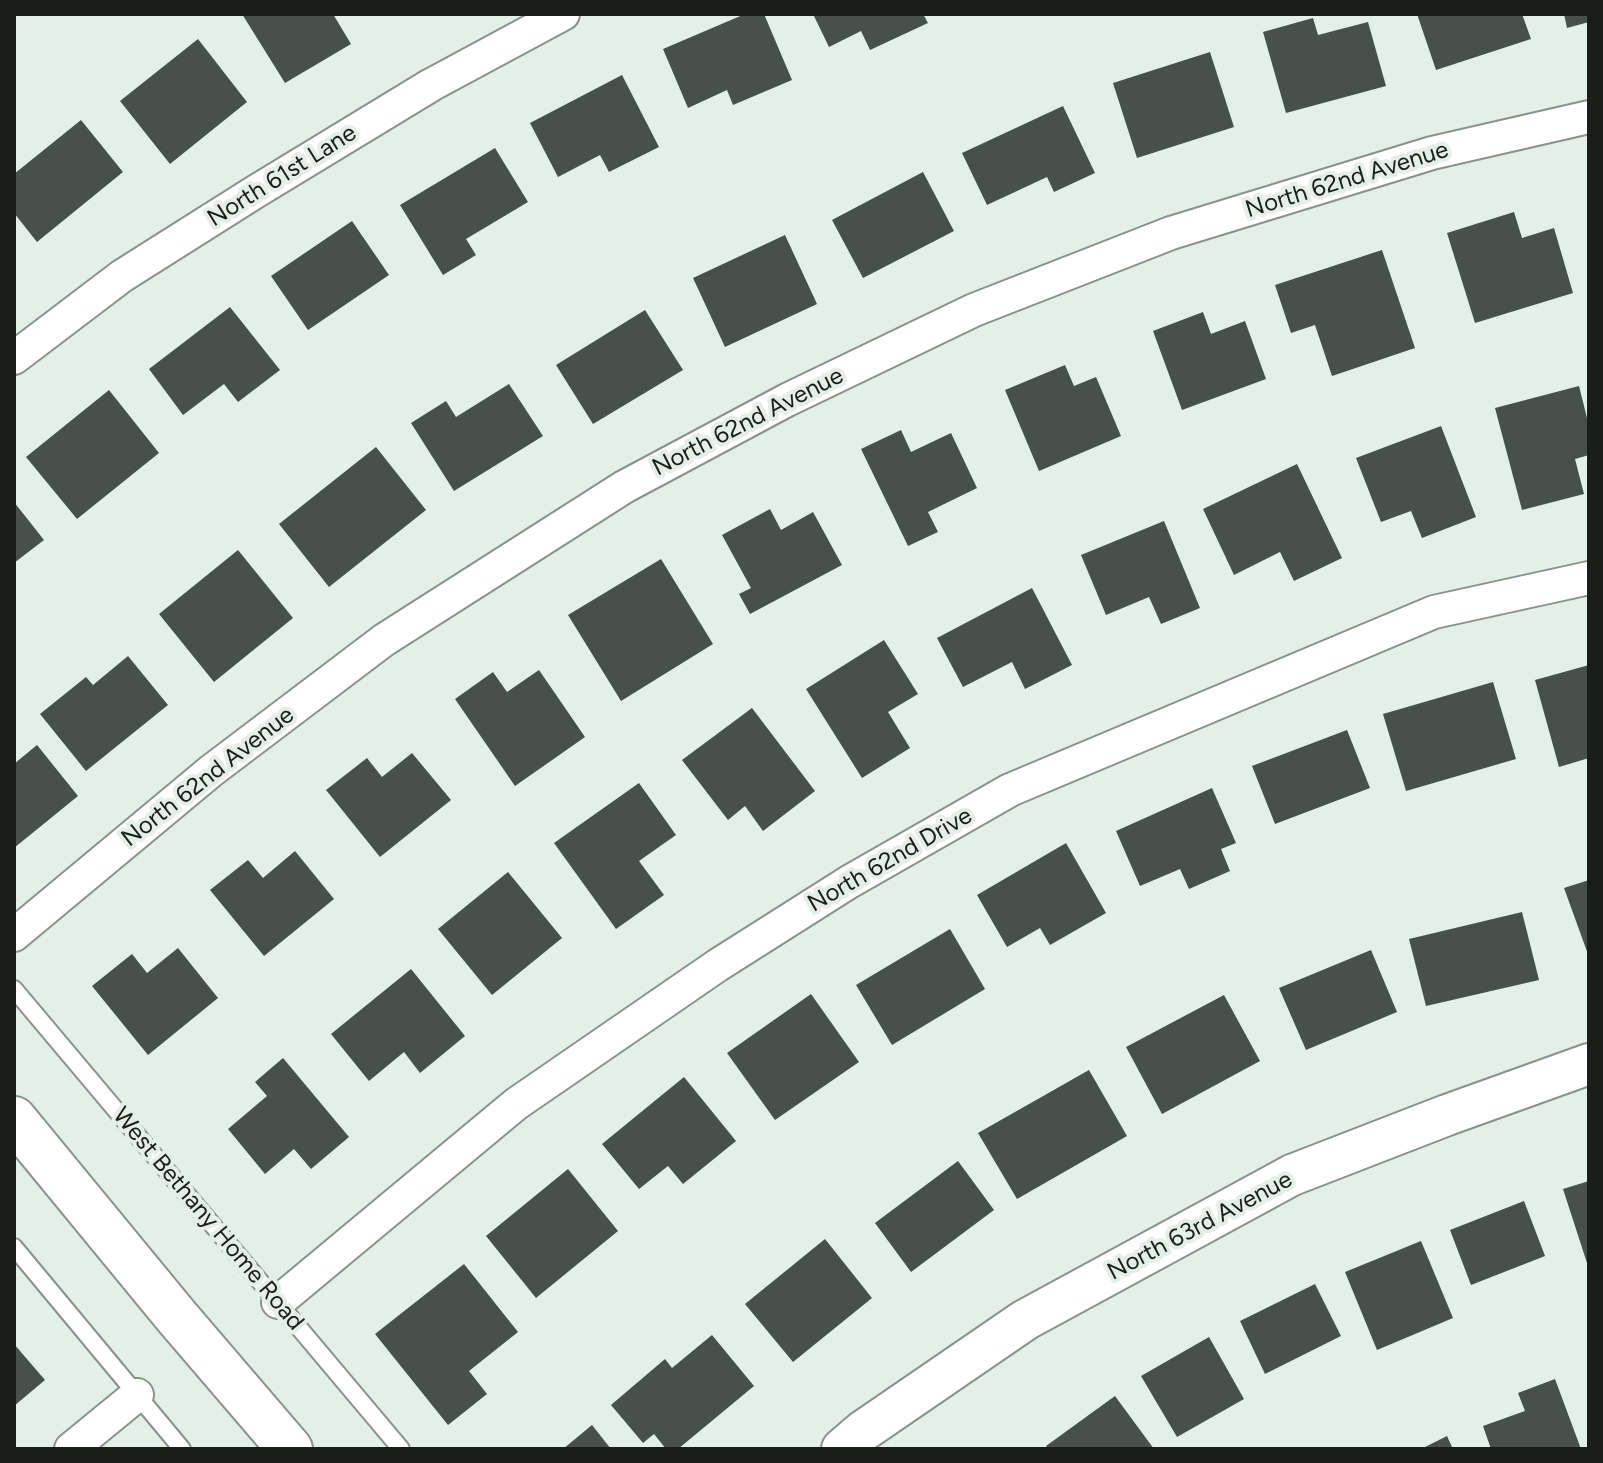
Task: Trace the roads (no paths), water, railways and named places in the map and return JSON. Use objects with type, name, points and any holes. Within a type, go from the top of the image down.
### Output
[{"type":"main road","points":[[14,1119],[290,1449]]},
{"type":"street","name":"North 61st Lane","points":[[14,358],[122,276],[255,192],[431,85],[563,14]]},
{"type":"street","name":"North 62nd Avenue","points":[[14,935],[211,771],[384,640],[624,487],[787,400],[974,310],[1171,233],[1432,153],[1589,117]]},
{"type":"street","name":"North 62nd Drive","points":[[278,1302],[516,1104],[731,956],[849,882],[1010,790],[1434,612],[1589,578]]},
{"type":"street","name":"North 63rd Avenue","points":[[842,1449],[863,1431],[1025,1320],[1292,1175],[1589,1064]]},
{"type":"street","points":[[71,1449],[137,1395]]},
{"type":"lane","name":"West Bethany Home Road","points":[[14,989],[401,1449]]},
{"type":"lane","points":[[14,1247],[182,1449]]}]
